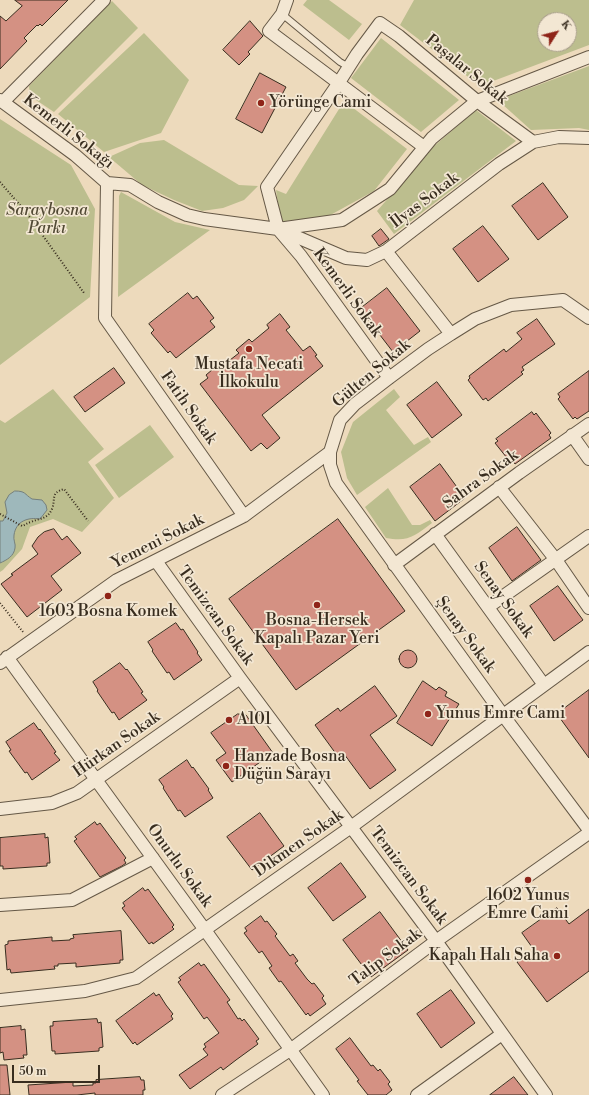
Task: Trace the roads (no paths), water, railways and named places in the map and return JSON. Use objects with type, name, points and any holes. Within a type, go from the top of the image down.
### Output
[{"type":"street","points":[[2,101],[104,0]]},
{"type":"street","points":[[287,0],[282,14],[269,31],[424,147]]},
{"type":"street","name":"Paşalar Sokak","points":[[349,67],[380,23],[399,36],[476,100],[533,142]]},
{"type":"street","points":[[349,67],[267,187],[278,229],[342,220],[390,189],[432,138],[476,100],[589,57]]},
{"type":"street","name":"Kemerli Sokağı","points":[[2,101],[75,155],[107,183],[130,185],[158,202],[188,215],[211,220],[278,229]]},
{"type":"street","name":"İlyas Sokak","points":[[278,229],[346,258],[367,260],[386,251],[499,164],[533,142],[559,137],[589,138]]},
{"type":"street","name":"Fatih Sokak","points":[[107,183],[105,318],[244,516]]},
{"type":"street","name":"Kemerli Sokak","points":[[278,229],[302,256],[388,378]]},
{"type":"street","points":[[386,251],[451,334]]},
{"type":"street","name":"Gülten Sokak","points":[[330,452],[340,420],[355,404],[428,349],[475,319],[510,306],[563,300],[589,318]]},
{"type":"street","name":"Sahra Sokak","points":[[394,566],[499,487],[589,424]]},
{"type":"street","points":[[572,435],[589,459]]},
{"type":"street","name":"Yemeni Sokak","points":[[4,660],[30,640],[117,580],[156,562],[244,516],[330,452]]},
{"type":"street","name":"Şenay Sokak","points":[[330,452],[330,465],[336,483],[394,566],[589,830]]},
{"type":"street","points":[[499,487],[556,560],[589,608]]},
{"type":"street","name":"Senay Sokak","points":[[435,534],[544,685]]},
{"type":"street","points":[[488,608],[589,536]]},
{"type":"street","name":"Temizcan Sokak","points":[[156,562],[240,678],[436,941],[546,1095]]},
{"type":"street","name":"Dikmen Sokak","points":[[0,1000],[85,990],[136,978],[351,827],[589,652]]},
{"type":"street","name":"Onurlu Sokak","points":[[4,660],[97,780],[323,1095]]},
{"type":"street","name":"Hürkan Sokak","points":[[0,809],[52,803],[76,793],[97,780],[240,678]]},
{"type":"street","name":"Talip Sokak","points":[[222,1095],[290,1050],[436,941],[589,833]]},
{"type":"street","points":[[0,905],[72,900],[153,858]]},
{"type":"street","points":[[418,1095],[502,1034]]},
{"type":"lane","points":[[282,14],[340,62],[349,67]]},
{"type":"water","points":[[15,491],[23,492],[32,499],[42,500],[46,505],[47,510],[40,519],[27,519],[17,526],[14,535],[14,551],[8,559],[0,563],[0,521],[3,521],[7,513],[5,502],[9,495]]},
{"type":"place","name":"Yörünge Cami","points":[[261,103]]},
{"type":"place","name":"Mustafa Necati İlkokulu","points":[[249,349]]},
{"type":"place","name":"1603 Bosna Komek","points":[[108,596]]},
{"type":"place","name":"Bosna-Hersek Kapalı Pazar Yeri","points":[[317,605]]},
{"type":"place","name":"Yunus Emre Cami","points":[[428,714]]},
{"type":"place","name":"A101","points":[[229,720]]},
{"type":"place","name":"Hanzade Bosna Düğün Sarayı","points":[[226,766]]},
{"type":"place","name":"1602 Yunus Emre Cami","points":[[528,880]]},
{"type":"place","name":"Kapalı Halı Saha","points":[[557,956]]},
{"type":"park label","name":"Saraybosna Parkı","points":[[47,220]]}]
